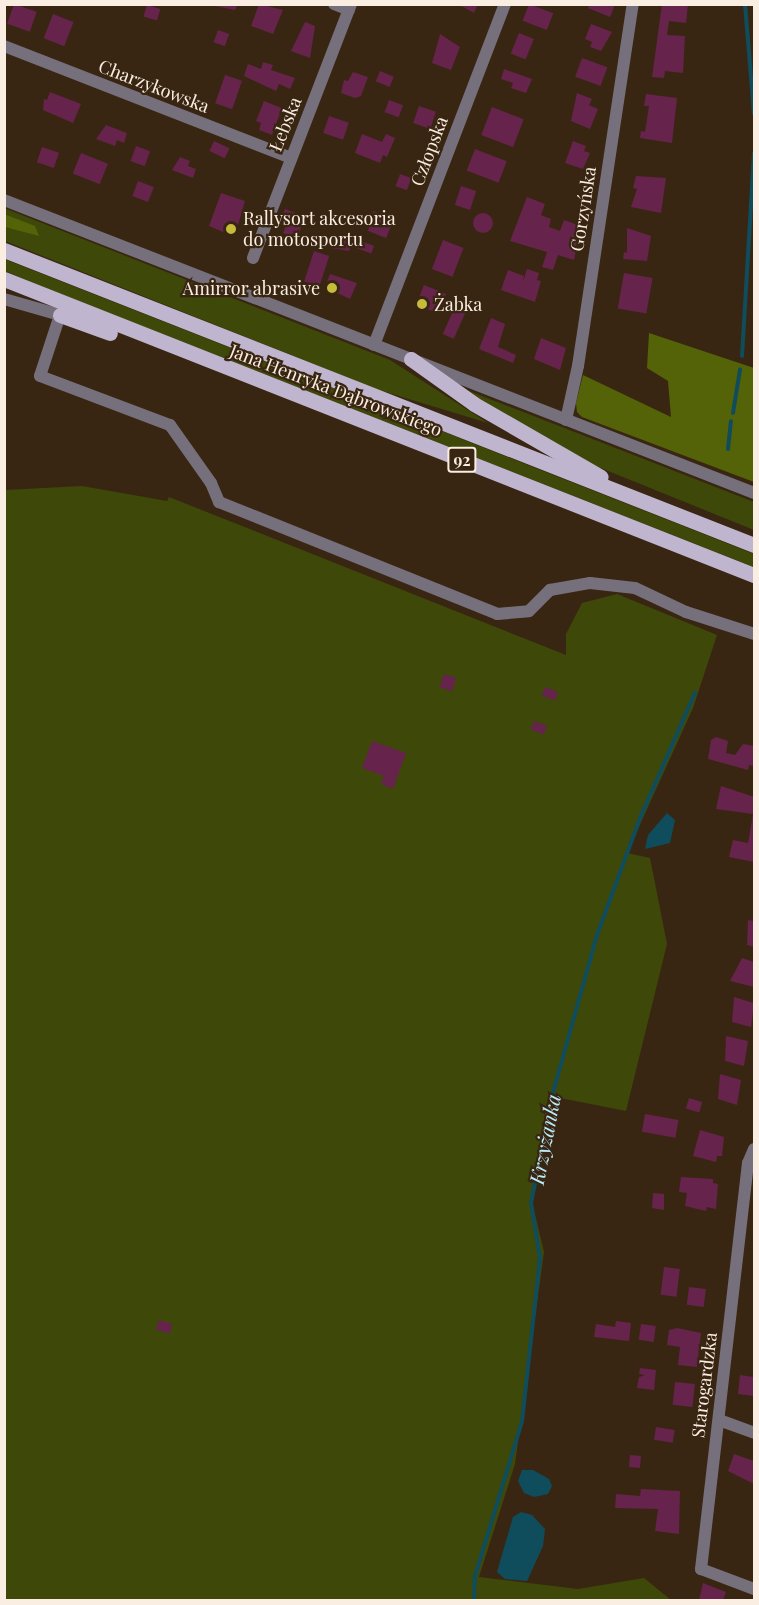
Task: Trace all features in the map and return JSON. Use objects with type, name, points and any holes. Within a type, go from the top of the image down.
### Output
[{"type":"main road","name":"Jana Henryka Dąbrowskiego","points":[[4,250],[754,545]]},
{"type":"main road","name":"Jana Henryka Dąbrowskiego","points":[[4,279],[754,575]]},
{"type":"main road","points":[[60,315],[115,335],[169,345]]},
{"type":"main road","points":[[411,359],[474,405],[653,506]]},
{"type":"street","points":[[334,4],[350,7]]},
{"type":"street","name":"Człopska","points":[[374,345],[505,4]]},
{"type":"street","name":"Gorzyńska","points":[[566,420],[578,366],[633,4]]},
{"type":"street","name":"Łebska","points":[[254,258],[350,7]]},
{"type":"street","name":"Charzykowska","points":[[4,46],[291,158]]},
{"type":"street","points":[[4,200],[754,493]]},
{"type":"street","points":[[4,299],[60,315],[40,376],[170,425],[211,483],[219,502],[497,614],[529,610],[550,590],[590,584],[635,588],[686,612],[754,634]]},
{"type":"street","name":"Starogardzka","points":[[754,1149],[748,1163],[701,1569],[754,1589]]},
{"type":"street","points":[[718,1419],[754,1433]]},
{"type":"green space","points":[[4,208],[390,360],[488,423],[379,390],[5,241]]},
{"type":"green space","points":[[4,214],[35,226],[39,236],[5,227]]},
{"type":"green space","points":[[4,259],[754,554],[754,567],[48,289],[5,271]]},
{"type":"green space","points":[[649,333],[754,368],[754,482],[582,417],[577,412],[576,403],[583,375],[671,417],[668,381],[647,368]]},
{"type":"green space","points":[[459,387],[754,502],[754,530],[586,462]]},
{"type":"green space","points":[[82,486],[167,501],[169,497],[566,655],[566,634],[582,603],[617,594],[717,635],[693,708],[627,853],[650,858],[667,944],[626,1111],[555,1097],[532,1202],[544,1252],[515,1464],[479,1577],[578,1589],[644,1578],[671,1600],[5,1600],[5,490]]},
{"type":"water","points":[[667,813],[675,820],[670,843],[645,849],[648,835]]},
{"type":"water","points":[[522,1470],[533,1470],[549,1479],[552,1486],[548,1494],[534,1497],[524,1493],[518,1481]]},
{"type":"water","points":[[521,1512],[532,1515],[545,1529],[543,1546],[527,1581],[505,1579],[497,1572],[513,1517]]},
{"type":"building","points":[[14,4],[37,12],[30,32],[7,24]]},
{"type":"building","points":[[238,4],[235,10],[210,5]]},
{"type":"building","points":[[259,4],[283,10],[273,34],[251,26]]},
{"type":"building","points":[[458,4],[478,4],[474,13]]},
{"type":"building","points":[[529,4],[553,13],[547,30],[523,21]]},
{"type":"building","points":[[590,4],[612,4],[614,7],[610,17],[588,8]]},
{"type":"building","points":[[662,4],[688,4],[686,23],[669,21],[667,35],[685,36],[683,73],[665,71],[664,78],[652,77]]},
{"type":"building","points":[[147,5],[160,9],[157,21],[143,16]]},
{"type":"building","points":[[53,14],[74,22],[64,46],[44,38]]},
{"type":"building","points":[[305,22],[315,26],[310,58],[291,51]]},
{"type":"building","points":[[591,24],[612,32],[601,51],[590,47],[592,42],[585,39]]},
{"type":"building","points":[[218,30],[229,34],[225,46],[214,42]]},
{"type":"building","points":[[519,33],[534,39],[526,59],[511,53]]},
{"type":"building","points":[[440,34],[460,47],[451,70],[432,63]]},
{"type":"building","points":[[582,58],[607,67],[601,86],[575,77]]},
{"type":"building","points":[[263,62],[273,65],[271,70],[295,78],[290,89],[279,84],[276,91],[244,76],[248,64],[261,69]]},
{"type":"building","points":[[504,69],[532,79],[526,93],[511,88],[513,83],[501,79]]},
{"type":"building","points":[[380,71],[394,77],[390,87],[376,81]]},
{"type":"building","points":[[353,72],[368,77],[361,96],[355,98],[341,93],[344,80],[348,81]]},
{"type":"building","points":[[225,75],[242,81],[232,109],[215,103]]},
{"type":"building","points":[[50,92],[81,104],[73,123],[43,110],[44,99],[47,100]]},
{"type":"building","points":[[577,93],[592,99],[589,105],[598,109],[590,129],[571,121]]},
{"type":"building","points":[[646,94],[677,98],[672,143],[640,138],[641,131],[645,132],[649,106],[644,106]]},
{"type":"building","points":[[389,100],[403,105],[399,117],[385,112]]},
{"type":"building","points":[[264,101],[282,108],[272,135],[259,130],[261,123],[256,121]]},
{"type":"building","points":[[419,106],[436,112],[430,129],[413,123]]},
{"type":"building","points":[[492,107],[524,119],[513,147],[481,135]]},
{"type":"building","points":[[329,116],[349,123],[343,140],[323,133]]},
{"type":"building","points":[[106,125],[127,133],[124,143],[117,140],[115,146],[96,139]]},
{"type":"building","points":[[362,134],[382,142],[386,134],[395,138],[387,157],[383,155],[380,163],[355,153]]},
{"type":"building","points":[[214,141],[229,148],[225,158],[209,151]]},
{"type":"building","points":[[573,141],[586,146],[584,151],[590,153],[583,169],[565,163]]},
{"type":"building","points":[[136,146],[150,151],[145,166],[131,161]]},
{"type":"building","points":[[42,147],[59,153],[54,168],[37,162]]},
{"type":"building","points":[[475,149],[507,161],[498,183],[467,170]]},
{"type":"building","points":[[81,153],[108,164],[100,184],[73,173]]},
{"type":"building","points":[[180,157],[190,161],[188,166],[196,169],[193,178],[172,170]]},
{"type":"building","points":[[400,174],[411,178],[407,190],[396,186]]},
{"type":"building","points":[[636,176],[666,178],[661,213],[631,207],[637,189],[633,188]]},
{"type":"building","points":[[138,181],[154,187],[148,202],[132,196]]},
{"type":"building","points":[[461,186],[476,191],[470,210],[455,205]]},
{"type":"building","points":[[221,193],[245,201],[236,232],[230,235],[209,226]]},
{"type":"building","points":[[527,197],[545,204],[541,215],[551,219],[549,227],[560,231],[564,220],[581,226],[574,260],[558,255],[553,270],[542,267],[547,252],[510,241]]},
{"type":"building","points":[[285,209],[304,216],[298,239],[283,233],[286,226],[279,223]]},
{"type":"building","points":[[373,211],[390,218],[388,222],[392,224],[386,238],[368,231]]},
{"type":"building","points":[[483,213],[490,216],[493,223],[490,230],[483,233],[476,230],[473,223],[476,216]]},
{"type":"building","points":[[627,228],[651,236],[647,261],[623,259],[624,252],[627,253]]},
{"type":"building","points":[[335,234],[354,239],[349,251],[331,248]]},
{"type":"building","points":[[357,240],[374,246],[371,253],[354,248]]},
{"type":"building","points":[[443,240],[464,248],[452,277],[432,269]]},
{"type":"building","points":[[314,251],[329,256],[319,286],[304,281]]},
{"type":"building","points":[[527,269],[539,273],[537,280],[541,281],[535,302],[501,290],[508,270],[524,276],[523,282]]},
{"type":"building","points":[[624,273],[653,278],[646,313],[618,308]]},
{"type":"building","points":[[330,274],[357,283],[350,299],[325,287]]},
{"type":"building","points":[[424,285],[446,294],[438,313],[416,304]]},
{"type":"building","points":[[457,302],[468,307],[454,339],[443,334]]},
{"type":"building","points":[[491,318],[505,324],[498,347],[516,355],[513,363],[479,349]]},
{"type":"building","points":[[541,338],[566,348],[560,370],[534,359]]},
{"type":"building","points":[[444,674],[456,678],[452,691],[440,687]]},
{"type":"building","points":[[545,687],[558,692],[555,700],[542,695]]},
{"type":"building","points":[[534,721],[547,726],[544,734],[531,729]]},
{"type":"building","points":[[716,737],[728,741],[726,753],[735,755],[743,744],[754,746],[754,766],[749,765],[748,770],[708,759],[711,740]]},
{"type":"building","points":[[372,741],[406,753],[393,789],[381,784],[384,776],[362,768]]},
{"type":"building","points":[[721,786],[754,797],[754,862],[729,857],[733,840],[748,843],[753,814],[716,809]]},
{"type":"building","points":[[748,920],[754,921],[754,947],[747,945]]},
{"type":"building","points":[[742,958],[754,962],[754,987],[730,981]]},
{"type":"building","points":[[734,997],[754,1003],[751,1027],[732,1022]]},
{"type":"building","points":[[726,1036],[748,1041],[744,1066],[725,1061]]},
{"type":"building","points":[[720,1074],[741,1080],[737,1105],[718,1099]]},
{"type":"building","points":[[689,1098],[702,1102],[699,1113],[686,1109]]},
{"type":"building","points":[[645,1114],[678,1120],[675,1138],[642,1132]]},
{"type":"building","points":[[700,1130],[724,1137],[722,1156],[717,1156],[716,1162],[693,1156]]},
{"type":"building","points":[[681,1177],[713,1179],[713,1183],[718,1184],[716,1209],[707,1207],[706,1211],[685,1206],[687,1193],[679,1192]]},
{"type":"building","points":[[653,1193],[664,1194],[664,1210],[652,1208]]},
{"type":"building","points":[[664,1267],[680,1269],[676,1297],[661,1295]]},
{"type":"building","points":[[689,1287],[706,1289],[704,1307],[687,1305]]},
{"type":"building","points":[[159,1320],[172,1324],[169,1334],[156,1330]]},
{"type":"building","points":[[616,1321],[631,1323],[629,1341],[594,1337],[596,1324],[615,1327]]},
{"type":"building","points":[[641,1324],[656,1326],[654,1342],[639,1340]]},
{"type":"building","points":[[677,1328],[701,1333],[697,1367],[678,1365],[680,1347],[667,1345],[669,1330]]},
{"type":"building","points":[[640,1368],[656,1370],[654,1390],[637,1388],[639,1377],[645,1375],[639,1374]]},
{"type":"building","points":[[740,1375],[754,1377],[754,1396],[738,1394]]},
{"type":"building","points":[[675,1382],[695,1384],[692,1407],[673,1405]]},
{"type":"building","points":[[656,1427],[675,1430],[673,1443],[654,1440]]},
{"type":"building","points":[[734,1454],[754,1461],[754,1484],[728,1471]]},
{"type":"building","points":[[630,1455],[641,1456],[640,1468],[629,1467]]},
{"type":"building","points":[[641,1489],[680,1491],[679,1534],[655,1531],[658,1509],[615,1508],[616,1494],[640,1496]]},
{"type":"building","points":[[703,1583],[726,1592],[723,1600],[699,1600]]},
{"type":"waterway","name":"Krzyżanka","points":[[745,4],[754,114]]},
{"type":"waterway","name":"Krzyżanka","points":[[742,356],[754,153]]},
{"type":"waterway","name":"Krzyżanka","points":[[733,413],[740,370]]},
{"type":"waterway","name":"Krzyżanka","points":[[728,449],[731,421]]},
{"type":"waterway","name":"Krzyżanka","points":[[474,1600],[475,1576],[522,1421],[540,1258],[531,1203],[554,1089],[597,935],[640,818],[695,693]]},
{"type":"place","name":"Rallysort akcesoria do motosportu","points":[[231,229]]},
{"type":"place","name":"Amirror abrasive","points":[[332,288]]},
{"type":"place","name":"Żabka","points":[[422,304]]}]
